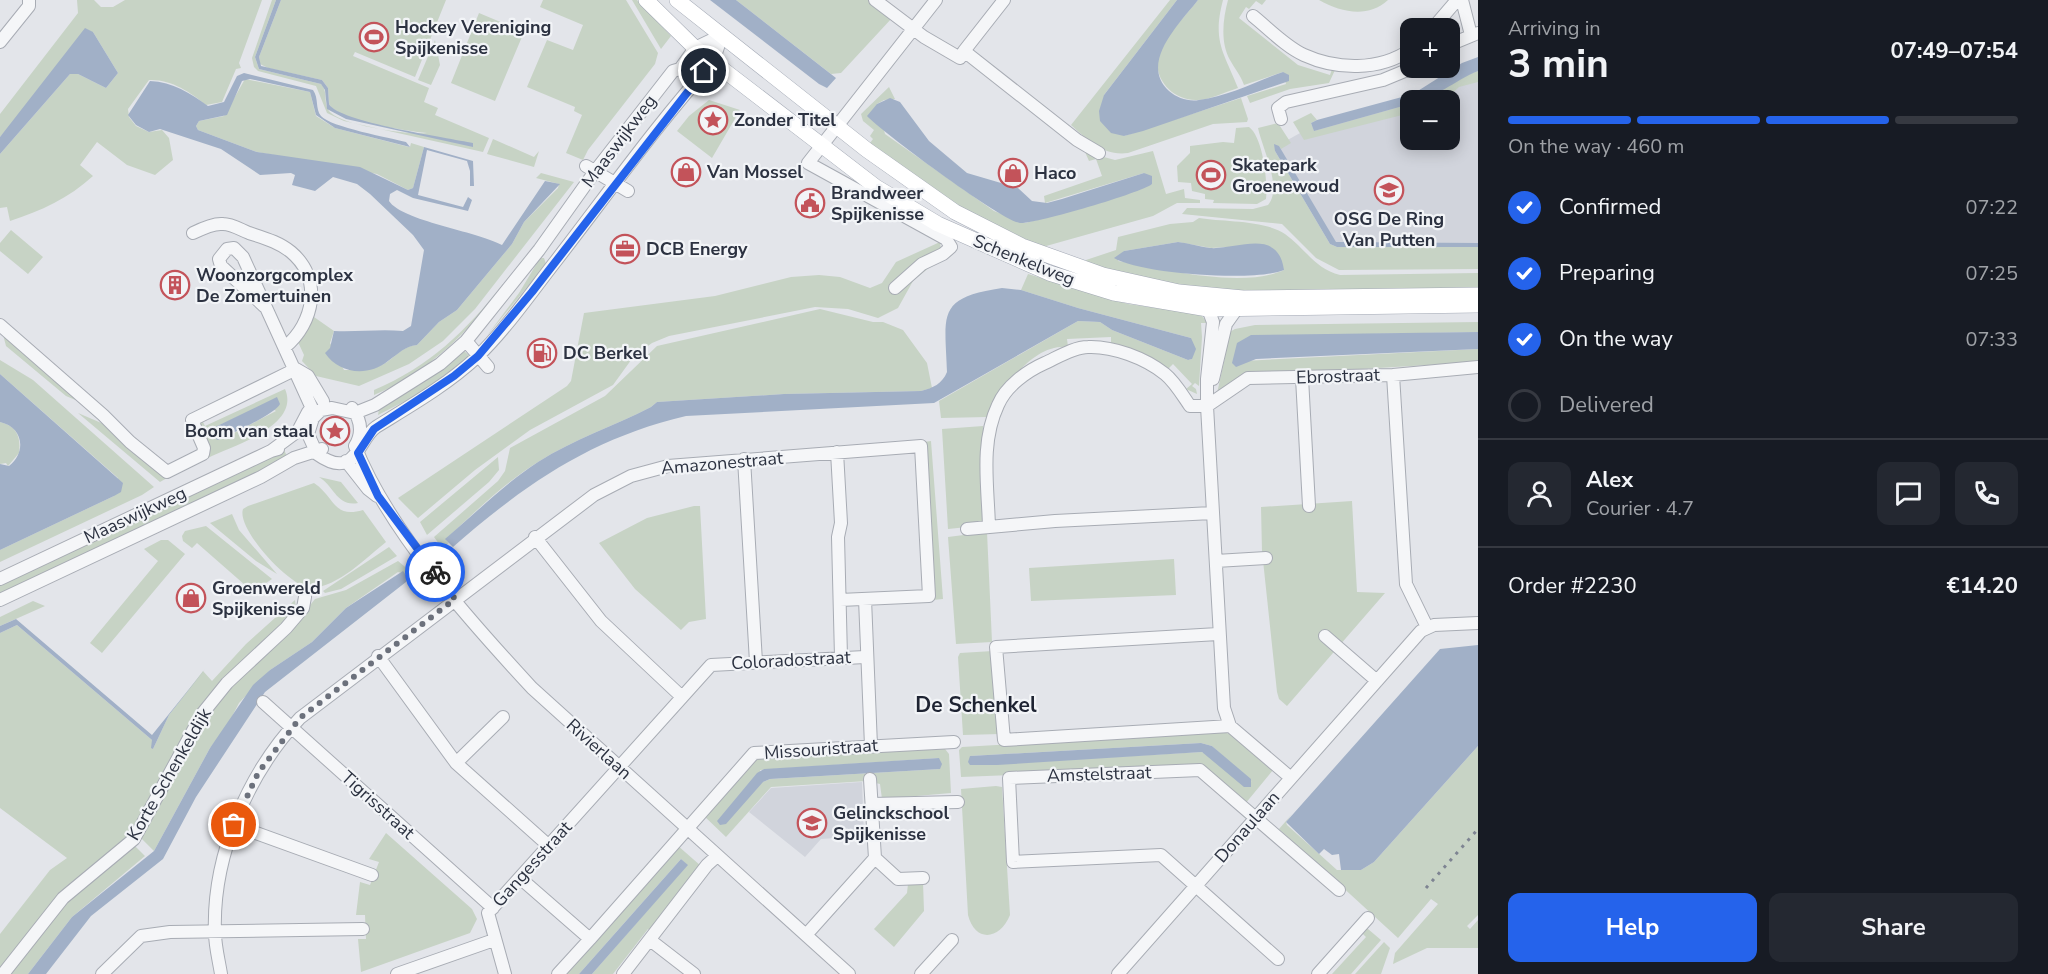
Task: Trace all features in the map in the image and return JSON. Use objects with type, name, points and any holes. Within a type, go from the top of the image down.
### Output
[{"type":"main road","name":"Schenkelweg","points":[[646,0],[695,48],[820,146],[910,208],[938,224],[1023,263],[1114,294],[1208,309],[1478,305]]},
{"type":"main road","name":"Schenkelweg","points":[[677,0],[867,150],[964,217],[1022,246],[1103,275],[1179,292],[1243,298],[1478,295]]},
{"type":"street","points":[[0,42],[29,6],[29,0]]},
{"type":"street","points":[[875,0],[913,29],[960,58],[1004,0]]},
{"type":"street","points":[[820,146],[936,0]]},
{"type":"street","points":[[1442,18],[1457,0]]},
{"type":"street","points":[[1460,40],[1475,34],[1462,0]]},
{"type":"street","points":[[1253,16],[1302,54],[1336,66],[1380,65],[1400,55]]},
{"type":"street","name":"Maaswijkweg","points":[[351,409],[354,405],[399,390],[440,364],[466,341],[539,250],[591,168],[674,71],[680,69],[695,48],[722,34]]},
{"type":"street","name":"Maaswijkweg","points":[[364,434],[384,416],[394,414],[454,376],[478,356],[525,301],[712,62],[722,34]]},
{"type":"street","points":[[964,51],[1077,140],[1099,153]]},
{"type":"street","points":[[1281,119],[1278,108],[1286,102],[1383,80],[1400,73]]},
{"type":"street","name":"Schenkelweg","points":[[820,146],[808,163],[946,239],[951,247],[943,254],[922,264],[895,288]]},
{"type":"street","points":[[591,168],[628,191]]},
{"type":"street","points":[[193,233],[223,224],[234,226],[276,243],[297,259],[312,286],[311,304],[302,328],[285,347]]},
{"type":"street","points":[[264,306],[222,266],[219,259],[227,249],[239,251],[296,369],[313,411]]},
{"type":"street","points":[[1208,309],[1214,322],[1206,406],[1224,708],[1230,726],[1292,778]]},
{"type":"street","points":[[1206,406],[1226,324],[1236,310]]},
{"type":"street","points":[[0,325],[103,415],[130,442],[167,472],[203,454],[204,448],[192,420],[296,369]]},
{"type":"street","points":[[466,341],[488,367]]},
{"type":"street","points":[[989,527],[986,443],[989,429],[999,403],[1031,369],[1087,346],[1116,351],[1143,360],[1167,375],[1190,406],[1206,406]]},
{"type":"street","name":"Ebrostraat","points":[[1206,406],[1248,378],[1393,375],[1478,367]]},
{"type":"street","points":[[296,369],[308,376],[323,401]]},
{"type":"street","points":[[1393,375],[1406,584],[1427,627],[1478,623]]},
{"type":"street","points":[[1302,378],[1309,506]]},
{"type":"street","points":[[323,401],[336,401],[351,409],[364,434],[357,449],[346,461],[333,462],[315,452],[305,430],[313,411],[323,401]]},
{"type":"street","points":[[313,411],[327,408],[351,409]]},
{"type":"street","name":"Maaswijkweg","points":[[0,579],[279,449],[305,430]]},
{"type":"street","name":"Amazonestraat","points":[[221,974],[214,932],[220,879],[234,825],[258,773],[291,728],[378,656],[584,501],[614,483],[668,466],[921,446],[929,596],[865,598]]},
{"type":"street","points":[[315,452],[323,449],[341,454],[357,449]]},
{"type":"street","name":"Rivierlaan","points":[[357,449],[378,496],[455,599],[532,688],[849,974]]},
{"type":"street","name":"Maaswijkweg","points":[[0,600],[315,452]]},
{"type":"street","points":[[837,452],[841,523],[838,537],[841,657]]},
{"type":"street","points":[[744,459],[756,662]]},
{"type":"street","name":"Rivierlaan","points":[[346,461],[368,489],[378,496]]},
{"type":"street","points":[[967,529],[1212,513]]},
{"type":"street","points":[[535,537],[601,621],[682,697]]},
{"type":"street","points":[[1216,561],[1266,558]]},
{"type":"street","name":"Korte Schenkeldijk","points":[[3,974],[63,898],[134,839],[202,714],[227,683],[286,628],[303,608],[305,597]]},
{"type":"street","points":[[840,600],[865,598],[865,657],[871,746]]},
{"type":"street","name":"Donaulaan","points":[[1118,974],[1427,627]]},
{"type":"street","points":[[1218,634],[996,647],[1004,740],[1230,726]]},
{"type":"street","points":[[1325,636],[1377,681]]},
{"type":"street","points":[[378,656],[456,763],[549,846]]},
{"type":"street","name":"Coloradostraat","points":[[619,768],[711,665],[865,657]]},
{"type":"street","name":"Tigrisstraat","points":[[263,702],[493,908]]},
{"type":"street","points":[[456,763],[503,717]]},
{"type":"street","name":"Missouristraat","points":[[590,939],[754,753],[954,742]]},
{"type":"street","name":"Gangesstraat","points":[[505,974],[488,918],[493,908],[619,768]]},
{"type":"street","name":"Amstelstraat","points":[[1196,886],[1161,855],[1013,862],[1009,778],[1200,770],[1256,818]]},
{"type":"street","points":[[870,779],[875,858],[898,879],[923,878]]},
{"type":"street","points":[[872,804],[958,802]]},
{"type":"street","points":[[1256,818],[1339,890]]},
{"type":"street","points":[[234,825],[372,875]]},
{"type":"street","points":[[623,974],[717,855]]},
{"type":"street","points":[[806,935],[875,858]]},
{"type":"street","points":[[520,878],[590,939],[558,974]]},
{"type":"street","points":[[1196,886],[1278,959]]},
{"type":"street","points":[[1318,974],[1368,918]]},
{"type":"street","points":[[102,974],[141,936],[170,932],[363,929]]},
{"type":"street","points":[[397,974],[494,940]]},
{"type":"street","points":[[650,940],[694,974]]},
{"type":"street","points":[[921,974],[952,940]]},
{"type":"shaded area","name":"OSG De Ring Van Putten","points":[[1478,64],[1478,246],[1344,244],[1332,241],[1275,147],[1318,123],[1400,102],[1400,150],[1460,150],[1460,90],[1432,90],[1453,78],[1460,78],[1460,74]]},
{"type":"shaded area","name":"Gelinckschool Spijkenisse","points":[[862,782],[864,836],[821,839],[805,857],[749,812],[771,788]]},
{"type":"green space","points":[[77,0],[94,0],[101,7],[113,7],[125,0],[262,0],[239,63],[241,68],[236,69],[222,102],[206,105],[187,91],[172,84],[149,80],[128,109],[129,117],[136,126],[149,132],[162,130],[169,138],[173,160],[155,175],[127,165],[97,142],[80,165],[93,176],[54,203],[10,221],[7,207],[0,208],[0,154],[70,74],[78,74],[106,88],[118,73],[93,32],[0,137],[0,114],[78,13]]},
{"type":"green space","points":[[272,0],[276,0],[255,57],[259,69],[321,84],[325,91],[328,110],[339,118],[357,124],[344,121],[327,113],[316,86],[258,71],[254,67],[252,58]]},
{"type":"green space","points":[[281,0],[446,0],[415,77],[355,52],[353,56],[429,88],[424,102],[438,108],[435,115],[489,138],[483,152],[380,129],[427,133],[374,124],[345,115],[329,104],[328,88],[322,80],[268,68],[260,64],[259,57]]},
{"type":"green space","points":[[543,0],[626,0],[658,53],[655,64],[588,150],[583,160],[566,153],[582,115],[574,111],[575,107],[527,87],[547,40],[573,50],[583,25],[540,7]]},
{"type":"green space","points":[[632,0],[637,0],[671,36],[661,49]]},
{"type":"green space","points":[[736,0],[868,0],[892,18],[841,73],[831,74]]},
{"type":"green space","points":[[1170,0],[1177,0],[1104,95],[1124,136],[1241,98],[1247,122],[1213,124],[1128,153],[1104,150],[1090,142],[1071,125]]},
{"type":"green space","points":[[1198,0],[1223,0],[1219,37],[1238,88],[1202,100],[1180,97],[1172,92],[1161,79],[1157,62],[1166,39]]},
{"type":"green space","points":[[1228,0],[1266,0],[1262,5],[1256,1],[1249,9],[1246,7],[1239,18],[1298,65],[1330,75],[1332,69],[1335,70],[1329,83],[1290,89],[1250,103],[1247,96],[1286,84],[1283,72],[1244,85],[1225,46],[1224,23]]},
{"type":"green space","points":[[1319,0],[1388,0],[1371,10],[1354,12],[1336,8]]},
{"type":"green space","points":[[479,13],[524,32],[495,101],[451,83]]},
{"type":"green space","points":[[435,40],[440,65],[431,85],[418,80]]},
{"type":"green space","points":[[1478,71],[1478,82],[1456,90],[1440,90],[1460,78]]},
{"type":"green space","points":[[245,79],[310,92],[316,116],[335,128],[405,146],[410,147],[411,143],[424,147],[413,188],[408,190],[377,174],[257,152],[198,130],[196,126],[199,121],[224,116]]},
{"type":"green space","points":[[889,87],[895,99],[884,100],[877,104],[885,134],[994,211],[1025,223],[1079,209],[1152,184],[1144,173],[1045,203],[1044,196],[1102,176],[1096,159],[1089,161],[1085,152],[1115,160],[1153,151],[1166,194],[1184,189],[1185,198],[1200,200],[1200,203],[1177,203],[1153,216],[1039,248],[971,215],[870,143],[873,139],[870,136],[874,130],[863,121],[861,114]]},
{"type":"green space","points":[[709,100],[740,110],[712,158],[677,131],[689,116]]},
{"type":"green space","points":[[1400,107],[1400,116],[1304,140],[1293,122],[1311,113],[1317,120],[1311,123],[1314,131]]},
{"type":"green space","points":[[1278,123],[1291,143],[1281,149],[1279,146],[1275,151],[1330,244],[1337,247],[1478,247],[1478,269],[1339,270],[1316,258],[1282,224],[1182,214],[1187,208],[1253,209],[1268,205],[1272,198],[1272,178],[1258,128]]},
{"type":"green space","points":[[1249,127],[1254,132],[1261,150],[1265,171],[1266,199],[1257,204],[1213,203],[1214,200],[1205,199],[1205,194],[1192,191],[1191,183],[1178,182],[1177,166],[1190,153],[1190,146],[1234,143],[1236,128]]},
{"type":"green space","points":[[493,139],[534,157],[539,151],[534,167],[487,154]]},
{"type":"green space","points":[[541,173],[574,182],[475,309],[443,341],[409,364],[359,386],[316,376],[302,361],[304,355],[298,342],[314,317],[334,331],[330,343],[344,370],[377,367],[404,349],[417,345],[439,322],[457,310],[512,244],[524,222],[558,188],[559,184],[536,178]]},
{"type":"green space","points":[[1199,218],[1255,224],[1277,229],[1324,268],[1340,275],[1478,273],[1478,290],[1212,291],[1172,286],[1089,266],[1086,260],[1116,250],[1118,237],[1170,224],[1193,222]],"holes":[[[1178,242],[1211,248],[1226,247],[1284,270],[1247,278],[1225,278],[1118,261],[1124,251]]]},
{"type":"green space","points":[[11,230],[43,257],[28,274],[0,251],[0,243]]},
{"type":"green space","points":[[940,242],[941,250],[931,266],[913,281],[898,308],[878,318],[848,309],[815,307],[669,336],[652,343],[634,356],[613,385],[530,430],[475,470],[418,518],[398,498],[567,386],[571,381],[584,313],[715,296],[791,277],[819,275],[840,277],[870,288],[882,283],[896,262]]},
{"type":"green space","points":[[540,258],[544,258],[546,264],[486,337],[519,293]]},
{"type":"green space","points":[[1028,274],[1128,304],[1200,314],[1208,323],[1201,323],[1199,386],[1195,383],[1192,386],[1196,389],[1197,394],[1186,389],[1192,384],[1173,364],[1168,369],[1111,344],[1111,337],[1067,339],[1068,347],[1054,348],[1030,361],[1010,382],[987,417],[941,418],[939,401],[1078,321],[1100,322],[1112,330],[1188,360],[1192,359],[1191,338],[1078,308],[1021,290]]},
{"type":"green space","points":[[503,284],[505,285],[477,318],[447,349],[413,375],[374,395],[374,390],[412,370],[446,346]]},
{"type":"green space","points":[[820,309],[873,322],[883,322],[903,330],[927,363],[932,388],[921,391],[784,394],[657,402],[637,414],[566,446],[525,470],[446,539],[449,543],[442,548],[434,537],[498,481],[505,471],[510,448],[605,396],[657,346]]},
{"type":"green space","points":[[1478,322],[1478,332],[1317,335],[1243,361],[1478,349],[1478,362],[1247,376],[1216,398],[1225,357],[1226,334],[1235,329],[1255,325]]},
{"type":"green space","points":[[1,327],[97,409],[66,396],[6,346]]},
{"type":"green space","points":[[464,351],[470,356],[419,394],[378,415],[379,409]]},
{"type":"green space","points":[[0,360],[33,380],[154,487],[142,495],[0,562],[0,550],[114,496],[118,478],[0,374]]},
{"type":"green space","points":[[285,389],[287,402],[283,414],[274,424],[247,441],[208,458],[209,453],[200,421],[202,420],[205,426]],"holes":[[[266,404],[276,411],[228,436],[224,437],[211,429]]]},
{"type":"green space","points":[[78,413],[106,425],[167,478],[160,482]]},
{"type":"green space","points":[[334,418],[349,423],[349,434],[342,444],[320,438],[324,421]]},
{"type":"green space","points":[[0,422],[14,429],[19,442],[19,453],[8,466],[6,463],[0,464]]},
{"type":"green space","points":[[983,426],[987,525],[948,529],[942,429]]},
{"type":"green space","points":[[931,441],[943,599],[933,600],[924,442]]},
{"type":"green space","points":[[284,450],[288,458],[0,594],[0,585]]},
{"type":"green space","points":[[498,457],[499,470],[489,482],[427,535],[420,522]]},
{"type":"green space","points":[[319,477],[341,482],[358,503],[345,502],[340,499]]},
{"type":"green space","points":[[314,483],[340,509],[346,512],[363,510],[386,542],[341,577],[331,583],[311,588],[291,578],[267,556],[248,530],[243,518],[243,509]]},
{"type":"green space","points":[[1352,501],[1357,592],[1385,593],[1287,706],[1279,699],[1277,692],[1262,551],[1261,507]]},
{"type":"green space","points":[[700,506],[706,619],[689,622],[681,630],[635,589],[599,543],[647,518]]},
{"type":"green space","points":[[232,514],[239,530],[277,574],[256,561],[210,523]]},
{"type":"green space","points":[[206,526],[272,579],[253,592],[197,543],[192,548],[183,541],[182,536],[185,531]]},
{"type":"green space","points":[[987,532],[992,642],[956,644],[948,537]]},
{"type":"green space","points":[[161,540],[168,540],[185,554],[102,653],[90,643],[158,561],[144,549]]},
{"type":"green space","points":[[389,547],[397,556],[341,589],[325,593],[323,591]]},
{"type":"green space","points":[[1174,559],[1176,595],[1031,601],[1029,568]]},
{"type":"green space","points":[[398,561],[410,571],[406,574],[398,572],[346,608],[312,642],[270,670],[239,703],[226,728],[210,748],[154,851],[140,837],[214,702],[299,619],[315,599],[346,590]]},
{"type":"green space","points":[[295,600],[296,611],[221,684],[132,837],[54,902],[0,971],[0,934],[50,870],[67,858],[0,808],[0,633],[17,625],[152,740],[153,749],[169,715],[203,671],[212,681],[246,644]]},
{"type":"green space","points":[[33,601],[45,606],[0,626],[0,617]]},
{"type":"green space","points":[[993,651],[1000,734],[963,735],[958,657],[960,653]]},
{"type":"green space","points":[[1224,732],[1232,735],[1273,770],[1245,804],[1200,766],[1042,770],[1034,771],[1034,774],[961,777],[959,750],[962,747]],"holes":[[[1201,743],[1212,746],[1252,782],[1202,752],[970,765],[970,756]]]},
{"type":"green space","points":[[1478,746],[1478,915],[1467,926],[1470,929],[1478,920],[1478,948],[1427,948],[1393,964],[1395,953],[1438,904],[1431,899],[1398,938],[1279,829],[1292,814],[1286,822],[1287,825],[1337,870],[1361,870],[1374,862]]},
{"type":"green space","points":[[945,749],[949,754],[951,793],[882,799],[880,784],[867,781],[771,787],[726,837],[703,815],[752,763],[760,758]],"holes":[[[939,758],[940,769],[770,779],[763,782],[760,770]]]},
{"type":"green space","points":[[1002,787],[1010,915],[1000,929],[988,935],[976,930],[968,915],[961,789]]},
{"type":"green space","points":[[386,833],[472,909],[477,919],[470,933],[361,972],[358,939],[366,939],[365,915],[356,915],[360,882],[370,885],[379,862],[369,859]]},
{"type":"green space","points":[[133,844],[145,856],[72,917],[28,974],[6,974],[59,906]]},
{"type":"green space","points":[[677,845],[701,866],[651,931],[648,929],[613,974],[592,974],[687,865],[681,859],[579,974],[562,974]]},
{"type":"green space","points":[[923,882],[924,911],[894,947],[874,929],[907,893],[908,884]]},
{"type":"green space","points":[[1364,928],[1381,940],[1351,974],[1332,974],[1366,937],[1361,932]]},
{"type":"green space","points":[[1384,942],[1390,948],[1381,974],[1355,974]]},
{"type":"water","points":[[276,0],[281,0],[259,57],[261,66],[322,80],[328,88],[329,104],[337,111],[352,117],[473,143],[473,147],[346,119],[327,109],[325,90],[321,84],[259,69],[255,57]]},
{"type":"water","points":[[710,0],[736,0],[836,78],[827,88],[819,84]]},
{"type":"water","points":[[1177,0],[1198,0],[1173,31],[1160,56],[1158,68],[1161,80],[1169,91],[1183,99],[1195,100],[1231,92],[1283,72],[1289,75],[1289,81],[1143,131],[1124,136],[1111,133],[1100,121],[1099,111],[1104,95]]},
{"type":"water","points":[[85,28],[93,32],[118,73],[106,88],[78,74],[70,74],[0,154],[0,137]]},
{"type":"water","points":[[1478,57],[1478,71],[1442,90],[1419,90],[1438,78],[1460,78],[1460,64]]},
{"type":"water","points":[[244,73],[313,90],[319,113],[327,120],[348,128],[406,142],[410,147],[335,128],[316,115],[310,92],[250,79],[242,81],[227,115],[199,121],[196,126],[198,130],[257,152],[360,167],[408,190],[413,188],[424,147],[473,161],[474,186],[470,186],[467,161],[427,150],[418,195],[463,207],[468,197],[472,200],[468,211],[413,198],[397,190],[390,194],[389,201],[397,208],[424,220],[502,245],[545,181],[560,184],[524,222],[512,244],[457,310],[439,322],[417,345],[405,349],[372,369],[354,371],[346,369],[331,360],[325,353],[330,348],[334,331],[403,331],[411,326],[424,250],[413,235],[357,184],[333,177],[315,191],[292,185],[295,175],[291,173],[260,175],[221,149],[160,129],[149,132],[136,125],[128,115],[150,81],[181,89],[208,106],[224,102],[237,76]]},
{"type":"water","points":[[890,98],[900,102],[929,141],[967,173],[1018,188],[1032,201],[1047,203],[1144,173],[1152,176],[1152,184],[1088,207],[1045,219],[1020,223],[1009,219],[968,193],[867,116],[877,104]]},
{"type":"water","points":[[1400,98],[1400,107],[1314,131],[1311,123]]},
{"type":"water","points":[[1274,144],[1279,146],[1336,242],[1478,243],[1478,247],[1337,247],[1330,244],[1275,151]]},
{"type":"water","points":[[1178,242],[1210,248],[1265,245],[1274,249],[1280,257],[1284,270],[1270,274],[1225,276],[1172,272],[1128,264],[1114,258],[1124,251]]},
{"type":"water","points":[[1002,288],[1021,290],[1078,308],[1191,338],[1196,349],[1192,359],[1188,360],[1112,330],[1100,322],[1078,321],[934,403],[686,416],[652,425],[590,451],[561,466],[534,484],[453,547],[445,539],[502,489],[538,462],[657,402],[784,394],[921,391],[933,387],[943,380],[947,372],[945,336],[949,312],[965,297]]},
{"type":"water","points":[[1478,332],[1478,349],[1256,359],[1236,367],[1232,363],[1237,343],[1251,335]]},
{"type":"water","points":[[0,374],[123,483],[121,492],[114,496],[0,550],[0,464],[9,466],[15,460],[20,441],[14,429],[0,422]]},
{"type":"water","points":[[277,397],[280,404],[262,418],[218,440],[210,436],[211,429]]},
{"type":"water","points":[[403,571],[408,578],[406,582],[265,692],[196,797],[163,859],[91,916],[46,974],[28,974],[72,917],[154,851],[210,748],[253,685],[270,670],[312,642],[346,608]]},
{"type":"water","points":[[16,619],[152,735],[206,668],[169,715],[153,749],[151,748],[152,740],[17,625],[0,633],[0,626]]},
{"type":"water","points":[[1478,645],[1478,746],[1374,862],[1361,870],[1341,870],[1339,854],[1332,855],[1324,849],[1319,854],[1286,822],[1440,649]]},
{"type":"water","points":[[1201,743],[1212,746],[1251,779],[1251,787],[1244,787],[1202,752],[997,765],[970,765],[968,762],[970,756]]},
{"type":"water","points":[[939,758],[942,764],[940,769],[770,779],[763,782],[726,824],[720,825],[717,821],[757,773],[764,769]]},
{"type":"water","points":[[681,859],[688,865],[592,974],[579,974]]},
{"type":"railway","points":[[1426,888],[1478,829]]},
{"type":"way so far","points":[[234,825],[258,773],[300,718],[455,599],[435,572]]},
{"type":"place","name":"Hockey Vereniging Spijkenisse","points":[[374,37]]},
{"type":"place","name":"Zonder Titel","points":[[713,120]]},
{"type":"place","name":"Van Mossel","points":[[686,172]]},
{"type":"place","name":"Haco","points":[[1013,173]]},
{"type":"place","name":"Skatepark Groenewoud","points":[[1211,175]]},
{"type":"place","name":"OSG De Ring Van Putten","points":[[1389,190]]},
{"type":"place","name":"Brandweer Spijkenisse","points":[[810,203]]},
{"type":"place","name":"DCB Energy","points":[[625,249]]},
{"type":"place","name":"Woonzorgcomplex De Zomertuinen","points":[[175,285]]},
{"type":"place","name":"DC Berkel","points":[[542,353]]},
{"type":"place","name":"Boom van staal","points":[[335,431]]},
{"type":"place","name":"Groenwereld Spijkenisse","points":[[191,598]]},
{"type":"place","name":"Gelinckschool Spijkenisse","points":[[812,823]]},
{"type":"district","name":"De Schenkel","points":[[976,705]]},
{"type":"route","points":[[435,572],[378,496],[375,485],[358,453],[370,432],[454,376],[478,356],[532,292],[704,71]]}]
